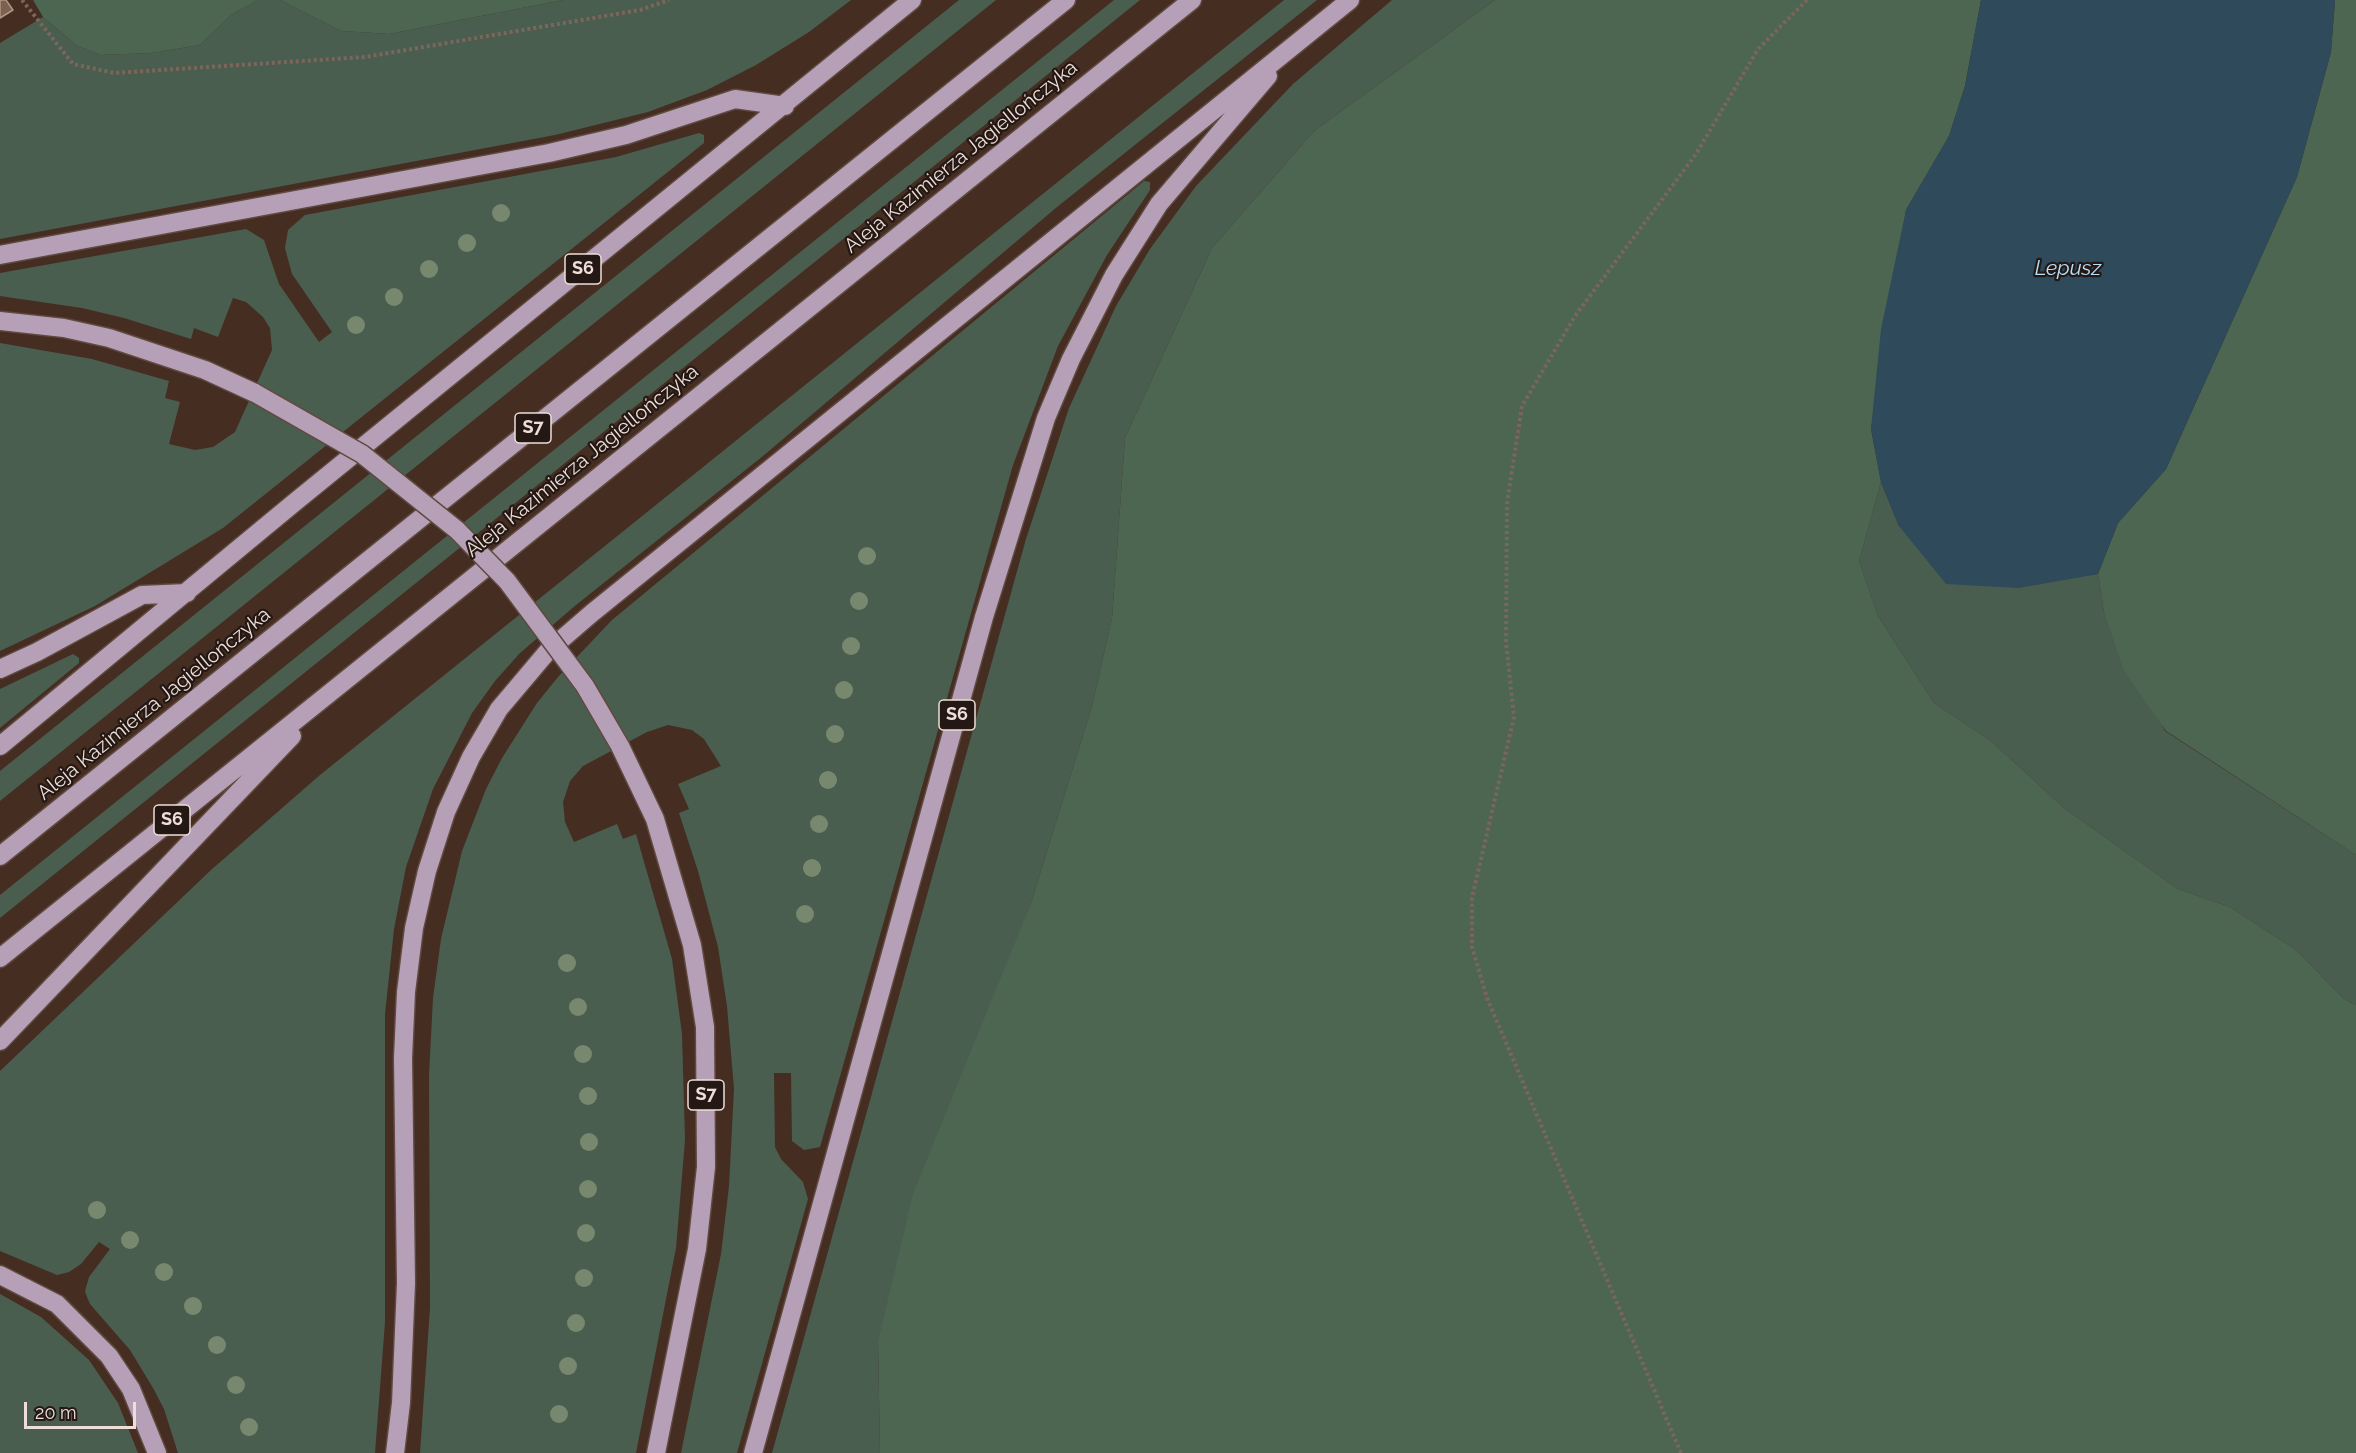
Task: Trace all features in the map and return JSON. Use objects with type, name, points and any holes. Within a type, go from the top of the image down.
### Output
[{"type":"highway","name":"S6","points":[[0,746],[188,593],[295,502],[785,106],[912,0]]},
{"type":"highway","name":"Aleja Kazimierza Jagiellończyka","points":[[0,856],[1066,0]]},
{"type":"highway","name":"Aleja Kazimierza Jagiellończyka","points":[[0,958],[1192,0]]},
{"type":"highway","name":"S6","points":[[753,1453],[984,616],[1046,418],[1071,359],[1114,275],[1159,204],[1297,42],[1350,0]]},
{"type":"highway","points":[[395,1453],[401,1404],[406,1283],[403,1058],[406,992],[414,928],[427,871],[446,812],[471,757],[499,709],[548,651],[591,613],[1297,42]]},
{"type":"highway","points":[[0,255],[549,153],[626,135],[735,99],[785,106]]},
{"type":"highway","name":"S7","points":[[0,321],[64,328],[109,338],[205,370],[255,393],[362,454],[456,530],[507,581],[585,687],[620,746],[655,819],[692,945],[705,1027],[706,1167],[697,1249],[678,1355],[656,1453]]},
{"type":"highway","points":[[0,669],[37,652],[142,595],[188,593]]},
{"type":"highway","points":[[0,1041],[343,682]]},
{"type":"highway","points":[[0,1275],[57,1304],[109,1356],[131,1389],[157,1453]]},
{"type":"path","points":[[22,0],[73,64],[114,73],[365,57],[640,10],[669,0]]},
{"type":"path","points":[[1681,1453],[1487,998],[1472,947],[1472,898],[1514,717],[1506,642],[1507,503],[1521,406],[1575,316],[1696,154],[1758,49],[1807,0]]},
{"type":"green space","points":[[33,0],[258,0],[231,15],[200,45],[152,53],[100,55],[76,45],[43,17]]},
{"type":"green space","points":[[258,0],[280,0],[341,31],[389,34],[563,0],[851,0],[809,32],[756,65],[707,90],[648,112],[555,135],[0,239],[0,43],[43,17],[76,45],[100,55],[152,53],[200,45],[231,15]]},
{"type":"green space","points":[[280,0],[563,0],[389,34],[341,31]]},
{"type":"green space","points":[[959,0],[996,0],[0,801],[0,771]]},
{"type":"green space","points":[[1114,0],[1140,0],[0,918],[0,895]]},
{"type":"green space","points":[[1284,0],[1317,0],[1057,207],[763,456],[576,605],[520,653],[495,681],[472,713],[433,789],[406,867],[394,929],[385,1014],[385,1322],[375,1453],[178,1453],[164,1409],[153,1388],[130,1350],[90,1304],[85,1291],[89,1277],[110,1249],[99,1242],[81,1264],[69,1272],[57,1275],[0,1251],[0,1071],[211,870],[320,775]]},
{"type":"green space","points":[[1392,0],[1495,0],[1314,131],[1212,248],[1125,438],[1112,618],[1092,706],[1031,903],[878,1342],[880,1453],[772,1453],[1026,539],[1069,408],[1116,306],[1150,249],[1196,186],[1293,84]]},
{"type":"green space","points":[[1495,0],[1981,0],[1965,86],[1949,136],[1906,210],[1871,429],[1881,482],[1859,561],[1878,616],[1934,703],[1991,741],[2064,808],[2178,889],[2230,907],[2296,950],[2344,999],[2356,1005],[2356,1453],[880,1453],[878,1342],[913,1194],[1031,903],[1092,706],[1112,618],[1125,438],[1212,248],[1314,131]]},
{"type":"green space","points":[[2335,0],[2356,0],[2356,855],[2166,731],[2124,671],[2104,612],[2098,574],[2118,523],[2166,469],[2297,177],[2331,52]]},
{"type":"green space","points":[[699,133],[704,135],[704,143],[223,528],[95,606],[0,651],[0,343],[92,359],[169,381],[165,398],[180,402],[169,444],[195,450],[213,447],[235,432],[272,350],[270,328],[263,317],[246,302],[233,298],[218,337],[194,328],[191,339],[124,318],[82,308],[0,296],[0,273],[246,229],[264,240],[279,284],[319,342],[332,332],[292,274],[285,248],[288,230],[305,215],[616,157]]},
{"type":"green space","points":[[1144,181],[1150,182],[1150,190],[1107,255],[1058,346],[1013,465],[820,1147],[804,1150],[792,1141],[791,1073],[774,1073],[775,1147],[781,1159],[803,1182],[808,1199],[737,1453],[681,1453],[721,1254],[729,1186],[734,1089],[727,1006],[718,947],[698,871],[679,813],[689,809],[678,784],[721,766],[704,739],[692,730],[668,725],[647,732],[583,766],[570,781],[563,802],[565,822],[574,842],[617,824],[623,839],[636,834],[672,959],[682,1034],[685,1140],[676,1248],[636,1453],[420,1453],[430,1308],[429,1075],[433,998],[441,939],[462,851],[486,789],[502,758],[537,703],[558,677],[612,620]]},
{"type":"green space","points":[[1881,482],[1899,526],[2062,579],[2098,574],[2104,612],[2165,731],[2356,855],[2356,1005],[2344,999],[2296,950],[2230,907],[2178,889],[2064,808],[1991,741],[1934,703],[1878,616],[1859,561]]},
{"type":"green space","points":[[73,654],[79,658],[79,663],[0,728],[0,689]]},
{"type":"green space","points":[[0,1294],[41,1317],[89,1360],[118,1403],[138,1453],[0,1453]]},
{"type":"water","name":"Lepusz","points":[[1981,0],[2335,0],[2331,52],[2297,177],[2166,469],[2118,523],[2098,574],[2019,588],[1946,584],[1899,526],[1881,482],[1871,429],[1881,329],[1906,210],[1949,136],[1965,86]]},
{"type":"building","points":[[0,0],[6,0],[13,10],[0,18]]}]
